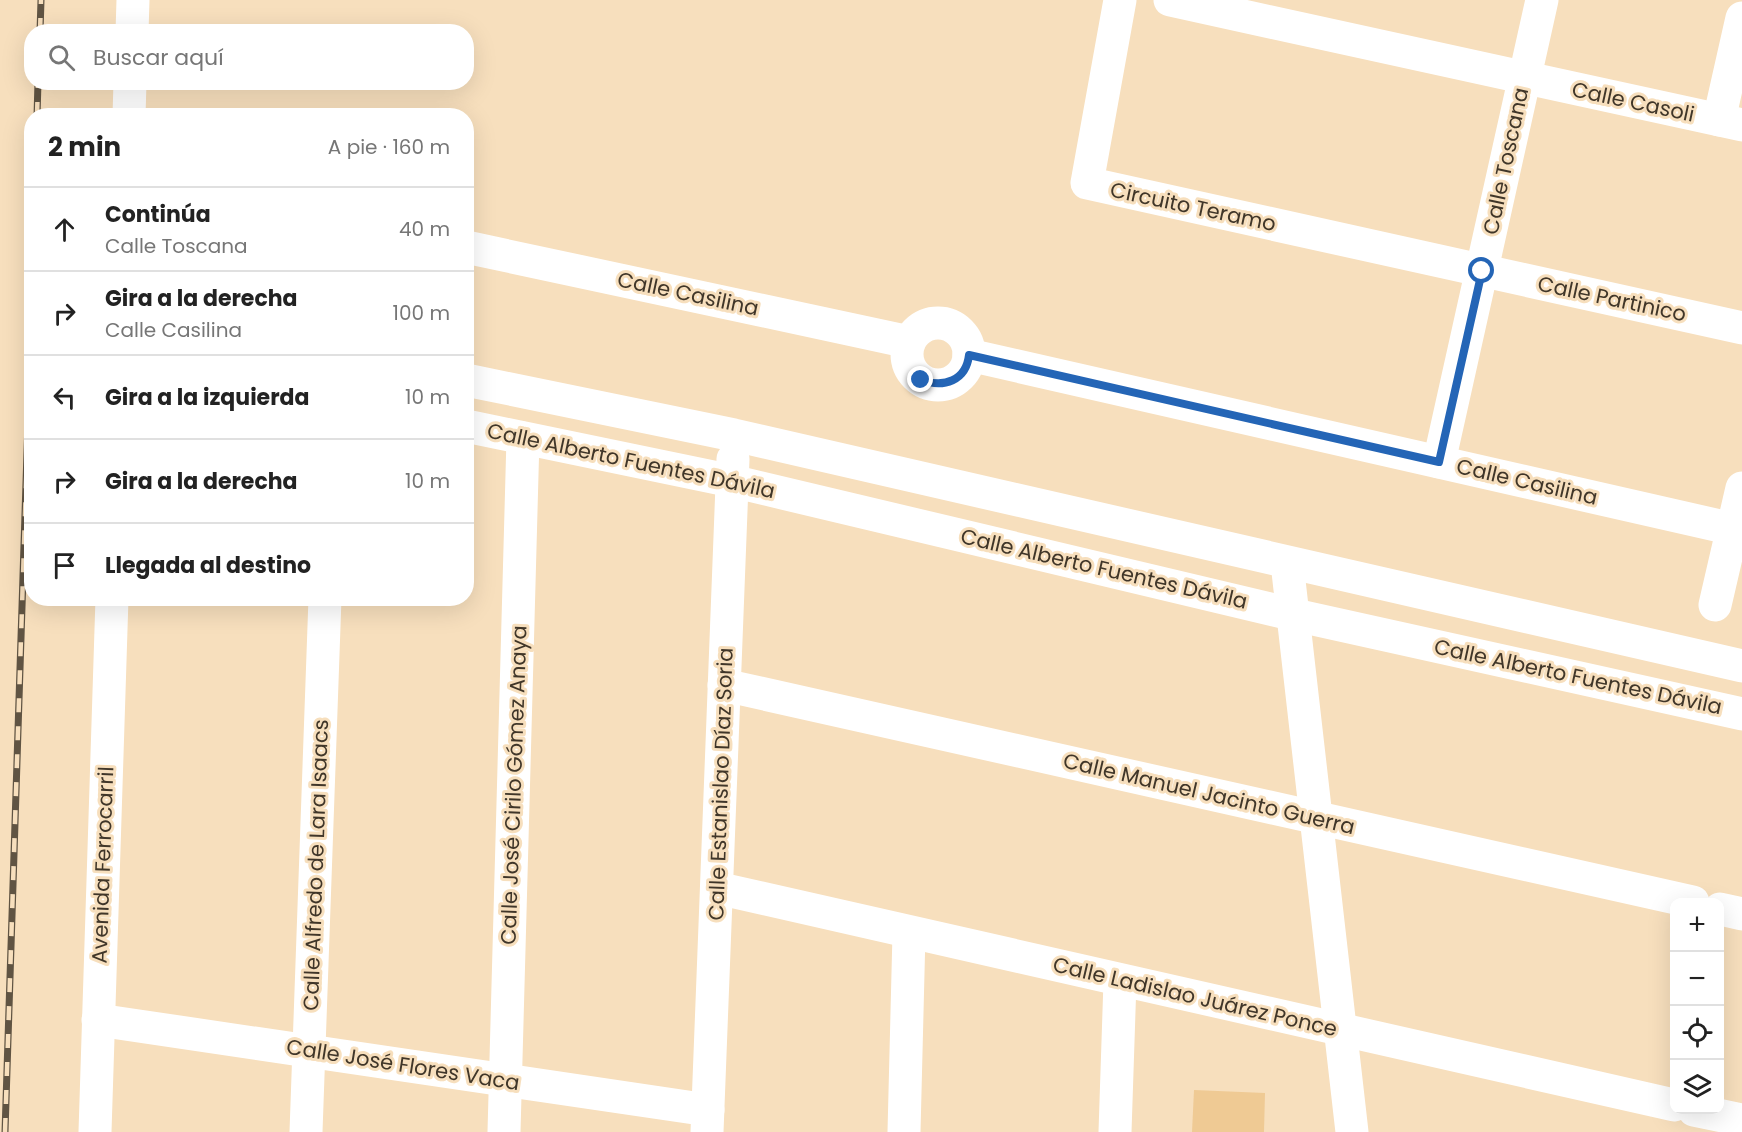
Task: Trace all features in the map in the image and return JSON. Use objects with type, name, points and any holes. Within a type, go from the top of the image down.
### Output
[{"type":"street","points":[[132,24],[133,0]]},
{"type":"street","name":"Circuito Teramo","points":[[1120,0],[1087,183],[1482,271]]},
{"type":"street","points":[[1170,0],[1524,78]]},
{"type":"street","name":"Calle Toscana","points":[[1439,462],[1542,0]]},
{"type":"street","points":[[1730,123],[1742,18]]},
{"type":"street","name":"Calle Casoli","points":[[1524,78],[1730,123]]},
{"type":"street","points":[[129,108],[130,90]]},
{"type":"street","name":"Calle Casilina","points":[[474,249],[909,342]]},
{"type":"street","name":"Calle Partinico","points":[[1482,271],[1742,328]]},
{"type":"street","points":[[933,323],[944,323],[962,333],[968,343],[969,355],[965,370],[959,377],[951,382],[932,384],[921,380],[913,373],[908,364],[907,353],[914,333],[933,323]]},
{"type":"street","name":"Calle Casilina","points":[[969,355],[1733,529]]},
{"type":"street","points":[[474,382],[734,435],[1742,666]]},
{"type":"street","name":"Calle Alberto Fuentes Dávila","points":[[474,428],[732,481],[1294,615],[1742,714]]},
{"type":"street","name":"Calle Estanislao Díaz Soria","points":[[708,1121],[734,435]]},
{"type":"street","name":"Calle José Cirilo Gómez Anaya","points":[[504,1132],[523,438]]},
{"type":"street","points":[[1715,605],[1742,488]]},
{"type":"street","points":[[1287,563],[1352,1132]]},
{"type":"street","name":"Avenida Ferrocarril","points":[[95,1132],[112,606]]},
{"type":"street","name":"Calle Alfredo de Lara Isaacs","points":[[306,1132],[325,606]]},
{"type":"street","name":"Calle Manuel Jacinto Guerra","points":[[724,685],[1671,898]]},
{"type":"street","name":"Calle Ladislao Juárez Ponce","points":[[717,888],[1670,1104]]},
{"type":"street","points":[[1724,910],[1742,914]]},
{"type":"street","points":[[904,1132],[909,933]]},
{"type":"street","points":[[1115,1132],[1120,981]]},
{"type":"street","name":"Calle José Flores Vaca","points":[[98,1020],[506,1081],[708,1121]]},
{"type":"street","points":[[1713,1114],[1742,1120]]},
{"type":"shaded area","points":[[1194,1090],[1265,1093],[1264,1132],[1192,1132]]},
{"type":"railway","points":[[40,24],[41,0]]},
{"type":"railway","points":[[37,108],[38,90]]},
{"type":"railway","points":[[5,1132],[24,545]]},
{"type":"route","points":[[921,380],[932,384],[951,382],[965,370],[969,355],[1439,462],[1482,271]]}]
